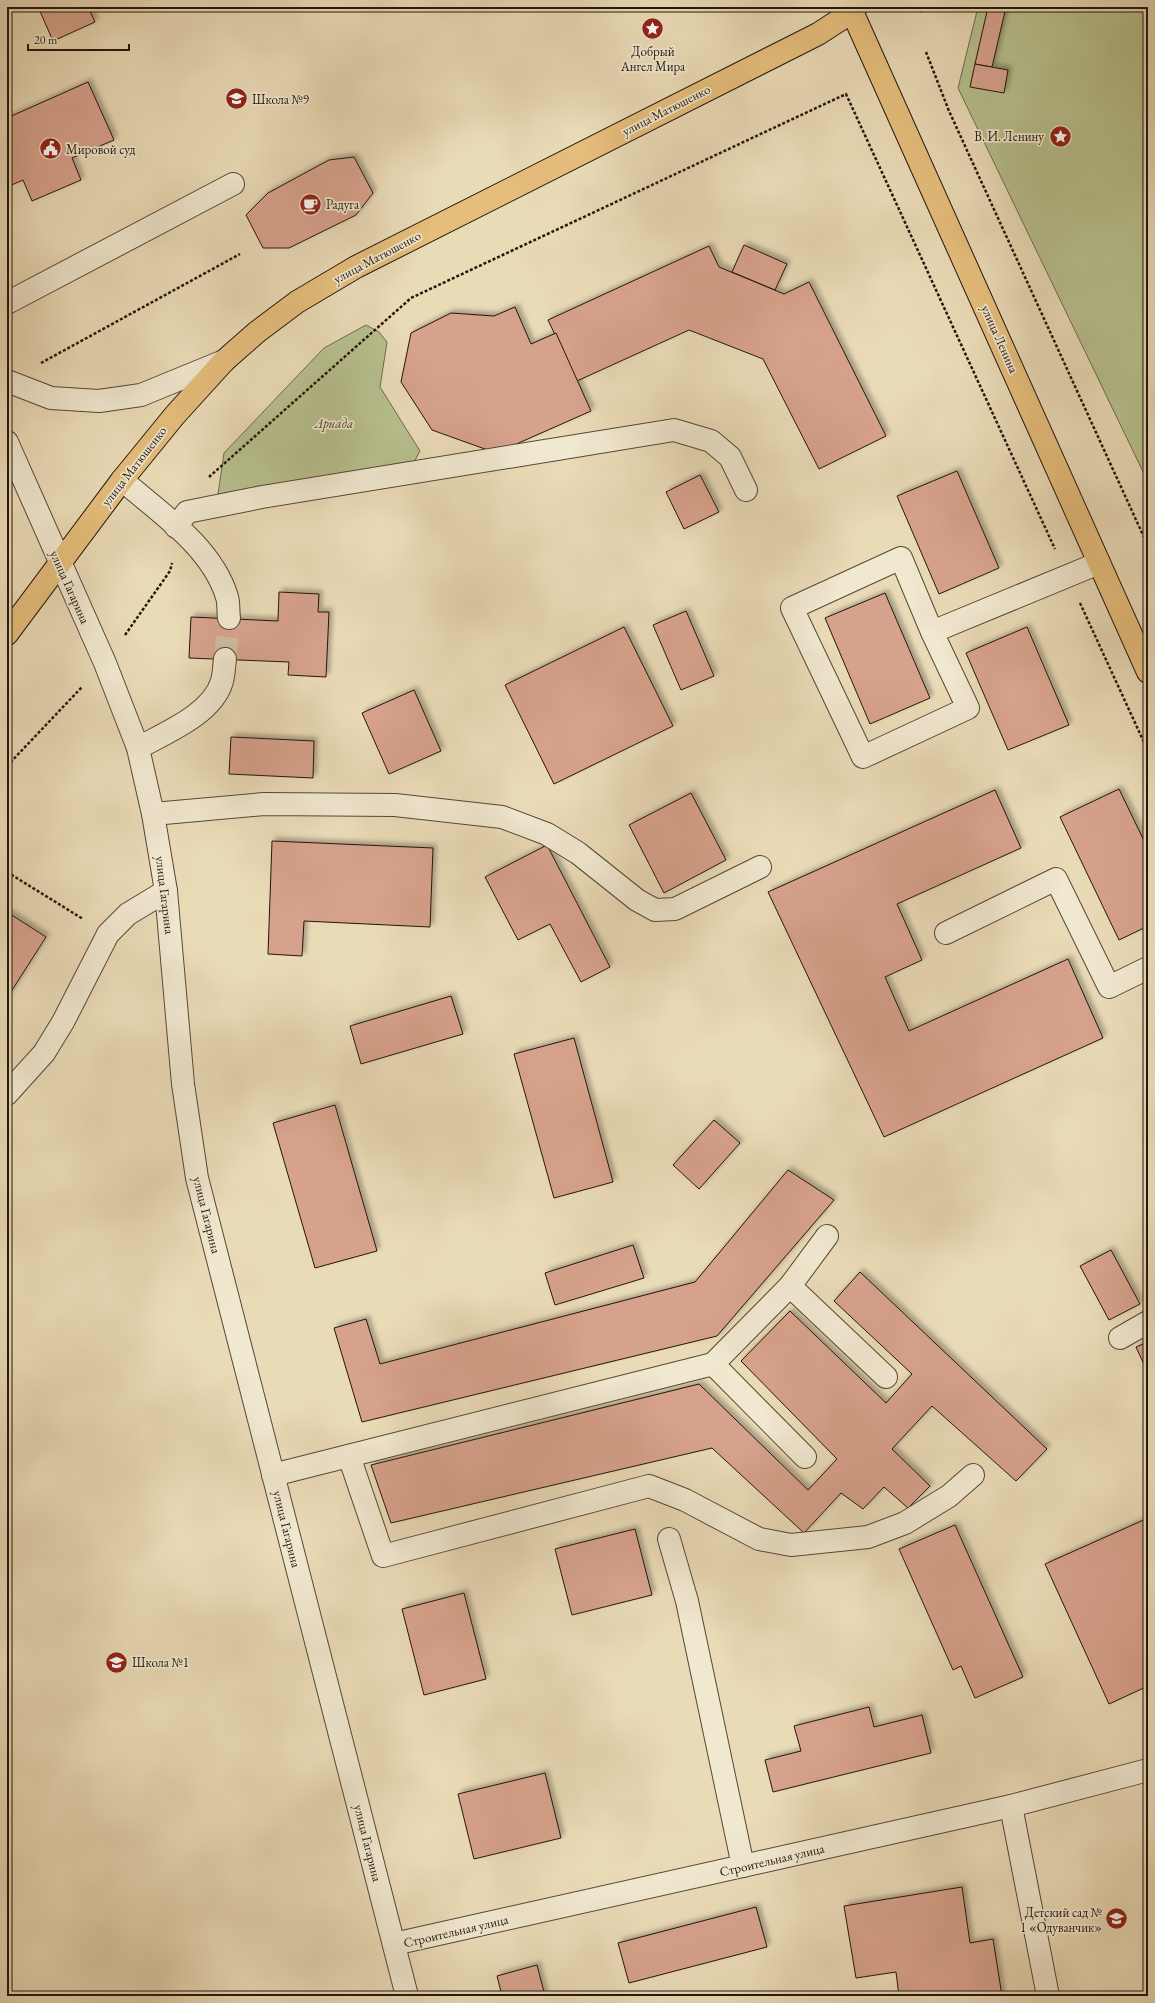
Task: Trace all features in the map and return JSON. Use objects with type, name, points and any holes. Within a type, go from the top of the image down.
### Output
[{"type":"main road","name":"улица Матюшенко","points":[[7,634],[122,480],[175,415],[224,361],[256,332],[297,302],[356,267],[818,34],[853,9]]},
{"type":"main road","name":"улица Ленина","points":[[853,9],[1148,672]]},
{"type":"street","points":[[7,303],[233,184]]},
{"type":"street","points":[[7,381],[51,398],[99,401],[141,395],[224,361]]},
{"type":"street","points":[[182,519],[262,497],[674,430],[711,441],[730,457],[746,490]]},
{"type":"street","name":"улица Гагарина","points":[[7,442],[59,564],[105,663],[138,748],[153,814],[166,891],[183,1084],[197,1178],[407,1996]]},
{"type":"street","points":[[122,480],[182,519],[199,549],[215,570],[228,598],[229,618]]},
{"type":"street","points":[[901,558],[932,632],[968,708],[863,757],[792,608],[901,558]]},
{"type":"street","points":[[932,632],[1099,562]]},
{"type":"street","points":[[138,748],[187,722],[211,700],[222,682],[225,659]]},
{"type":"street","points":[[153,814],[264,804],[387,805],[502,817],[547,834],[578,852],[637,900],[656,910],[675,909],[760,868]]},
{"type":"street","points":[[946,933],[1056,879],[1109,987],[1148,968]]},
{"type":"street","points":[[7,1094],[44,1053],[63,1022],[108,934],[128,914],[166,891]]},
{"type":"street","points":[[273,1475],[713,1364],[790,1286],[827,1236]]},
{"type":"street","points":[[790,1286],[886,1377]]},
{"type":"street","points":[[1120,1338],[1148,1322]]},
{"type":"street","points":[[713,1364],[805,1457]]},
{"type":"street","points":[[349,1456],[383,1556],[649,1486],[685,1500],[759,1539],[791,1546],[868,1537],[905,1523],[949,1496],[973,1474]]},
{"type":"street","points":[[668,1539],[686,1601],[743,1866]]},
{"type":"street","name":"Строительная улица","points":[[394,1944],[1011,1806],[1148,1770]]},
{"type":"street","points":[[1011,1806],[1048,1996]]},
{"type":"path","points":[[920,12],[924,7]]},
{"type":"path","points":[[926,52],[949,111],[1148,546]]},
{"type":"path","points":[[182,519],[195,490],[411,298],[846,94],[1148,751]]},
{"type":"path","points":[[34,366],[240,254]]},
{"type":"path","points":[[7,872],[108,934]]},
{"type":"green space","points":[[978,7],[1148,7],[1148,482],[958,88]]},
{"type":"green space","name":"Ариада","points":[[366,325],[379,332],[387,342],[380,387],[420,451],[408,473],[218,494],[224,453],[324,348]]},
{"type":"building","points":[[38,7],[88,7],[95,22],[53,41]]},
{"type":"building","points":[[988,7],[1006,7],[992,67],[975,64]]},
{"type":"building","points":[[975,64],[1008,70],[1004,93],[970,87]]},
{"type":"building","name":"Мировой суд","points":[[88,82],[114,140],[72,158],[81,180],[32,201],[23,180],[7,187],[7,118]]},
{"type":"building","name":"Радуга","points":[[354,157],[373,193],[356,215],[289,248],[263,248],[246,215],[268,193],[329,160]]},
{"type":"building","points":[[744,245],[787,264],[775,290],[732,272]]},
{"type":"building","points":[[709,246],[719,267],[784,294],[809,282],[886,436],[819,469],[763,359],[689,330],[577,381],[548,320]]},
{"type":"building","points":[[515,307],[531,344],[556,333],[591,411],[496,453],[432,430],[401,382],[411,333],[451,313],[494,316]]},
{"type":"building","points":[[957,471],[999,568],[939,594],[897,496]]},
{"type":"building","points":[[700,475],[719,512],[684,529],[666,492]]},
{"type":"building","points":[[279,592],[319,594],[318,612],[329,612],[326,677],[288,675],[289,662],[189,658],[191,617],[278,621]]},
{"type":"building","points":[[885,593],[930,698],[870,724],[825,618]]},
{"type":"building","points":[[686,611],[714,676],[681,690],[653,625]]},
{"type":"building","points":[[624,627],[673,726],[554,784],[505,685]]},
{"type":"building","points":[[1027,627],[1069,725],[1008,750],[966,653]]},
{"type":"building","points":[[414,690],[441,751],[389,774],[362,713]]},
{"type":"building","points":[[231,737],[314,741],[313,778],[229,774]]},
{"type":"building","points":[[1119,789],[1148,849],[1148,926],[1119,940],[1060,817]]},
{"type":"building","points":[[995,790],[1021,848],[897,904],[922,960],[885,977],[909,1031],[1068,959],[1103,1038],[884,1137],[768,892]]},
{"type":"building","points":[[691,793],[726,860],[664,893],[629,825]]},
{"type":"building","points":[[272,841],[433,848],[430,927],[304,921],[302,956],[268,954]]},
{"type":"building","points":[[547,845],[610,967],[581,982],[550,924],[518,940],[485,877]]},
{"type":"building","points":[[7,912],[46,937],[7,998]]},
{"type":"building","points":[[451,996],[463,1034],[361,1064],[350,1026]]},
{"type":"building","points":[[574,1038],[613,1182],[554,1198],[514,1054]]},
{"type":"building","points":[[335,1105],[377,1251],[315,1268],[273,1123]]},
{"type":"building","points":[[714,1120],[740,1143],[699,1189],[673,1165]]},
{"type":"building","points":[[788,1170],[834,1200],[717,1336],[362,1422],[334,1328],[366,1319],[380,1364],[695,1282]]},
{"type":"building","points":[[633,1245],[644,1278],[555,1305],[545,1273]]},
{"type":"building","points":[[1111,1250],[1140,1304],[1109,1320],[1080,1266]]},
{"type":"building","points":[[860,1272],[1047,1449],[1016,1481],[932,1406],[892,1449],[930,1486],[908,1508],[884,1487],[863,1509],[841,1493],[804,1533],[712,1448],[391,1523],[371,1465],[699,1384],[808,1490],[837,1459],[741,1361],[790,1311],[886,1403],[912,1374],[834,1301]]},
{"type":"building","points":[[1148,1342],[1148,1373],[1136,1347]]},
{"type":"building","points":[[1148,1518],[1148,1686],[1109,1704],[1045,1564]]},
{"type":"building","points":[[955,1525],[1023,1677],[975,1698],[961,1666],[953,1670],[899,1549]]},
{"type":"building","points":[[635,1529],[652,1595],[572,1615],[555,1549]]},
{"type":"building","points":[[464,1593],[486,1679],[424,1695],[402,1609]]},
{"type":"building","points":[[869,1707],[874,1727],[922,1715],[931,1753],[773,1792],[765,1760],[801,1751],[794,1726]]},
{"type":"building","points":[[545,1773],[561,1838],[474,1859],[458,1794]]},
{"type":"building","points":[[962,1887],[970,1943],[993,1939],[1002,1996],[899,1996],[896,1972],[856,1978],[844,1906]]},
{"type":"building","points":[[756,1907],[767,1947],[629,1983],[618,1943]]},
{"type":"building","points":[[537,1965],[545,1996],[502,1996],[497,1976]]},
{"type":"tunnel","points":[[225,659],[229,618]]},
{"type":"place","name":"Добрый Ангел Мира","points":[[653,29]]},
{"type":"place","name":"Школа №9","points":[[237,99]]},
{"type":"place","name":"В. И. Ленину","points":[[1060,136]]},
{"type":"place","name":"Мировой суд","points":[[50,149]]},
{"type":"place","name":"Радуга","points":[[311,204]]},
{"type":"place","name":"Школа №1","points":[[116,1662]]},
{"type":"place","name":"Детский сад № 1 «Одуванчик»","points":[[1117,1919]]}]
